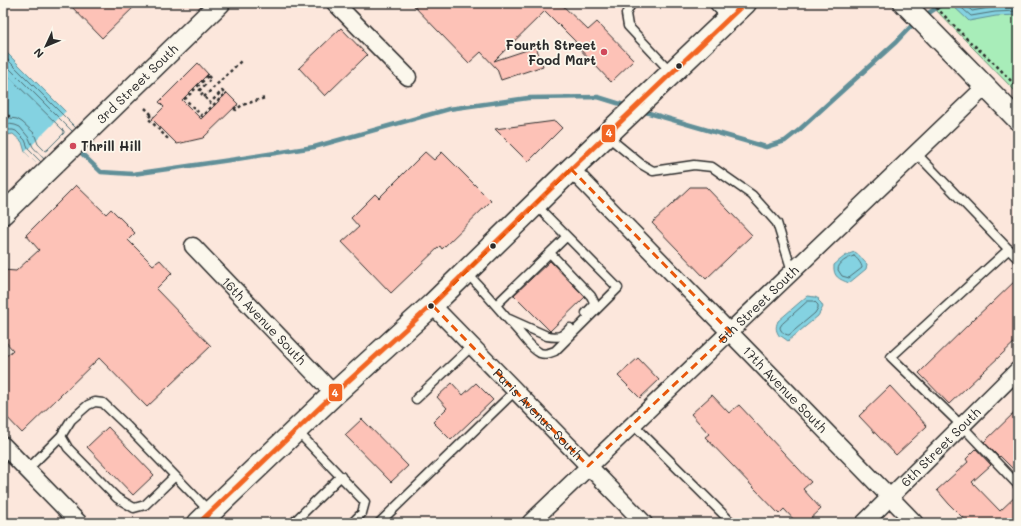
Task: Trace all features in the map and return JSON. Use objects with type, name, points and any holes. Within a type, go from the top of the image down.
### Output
[{"type":"main road","points":[[204,518],[334,394],[432,305],[656,88],[731,7]]},
{"type":"street","name":"3rd Street South","points":[[3,214],[220,3]]},
{"type":"street","points":[[335,3],[408,77]]},
{"type":"street","points":[[904,3],[1018,120]]},
{"type":"street","name":"5th Street South","points":[[530,523],[986,86]]},
{"type":"street","name":"17th Avenue South","points":[[571,169],[915,523]]},
{"type":"street","name":"16th Avenue South","points":[[193,246],[334,394]]},
{"type":"street","name":"Paris Avenue South","points":[[432,305],[644,523]]},
{"type":"street","name":"6th Street South","points":[[864,523],[1018,370]]},
{"type":"street","points":[[3,445],[79,523]]},
{"type":"lane","points":[[633,3],[626,14],[628,26],[671,72]]},
{"type":"lane","points":[[612,130],[641,164],[653,170],[694,165],[712,167],[752,195],[777,223],[792,271]]},
{"type":"lane","points":[[916,153],[1018,258]]},
{"type":"lane","points":[[466,272],[536,350],[545,354],[550,354],[555,351],[618,288],[535,204]]},
{"type":"lane","points":[[496,305],[566,237]]},
{"type":"lane","points":[[1009,249],[891,357],[962,426],[1018,485]]},
{"type":"lane","points":[[506,318],[547,336],[558,337],[564,335],[592,307],[594,302],[591,296],[550,253]]},
{"type":"lane","points":[[416,399],[472,346]]},
{"type":"lane","points":[[379,523],[516,391]]},
{"type":"lane","points":[[28,470],[61,436],[71,420],[95,402],[103,403],[175,476],[204,518]]},
{"type":"lane","points":[[633,424],[732,523]]},
{"type":"lane","points":[[297,430],[365,502],[362,513],[352,523]]},
{"type":"lane","points":[[61,436],[68,448],[117,498],[134,508],[145,505],[175,476]]},
{"type":"lane","points":[[293,523],[341,476]]},
{"type":"path","points":[[932,3],[1018,88]]},
{"type":"path","points":[[204,97],[241,62]]},
{"type":"path","points":[[208,76],[211,79],[199,92],[204,97],[210,103],[222,91],[224,94],[202,116],[185,99],[208,76]]},
{"type":"path","points":[[237,105],[234,109],[236,110],[242,105],[265,98]]},
{"type":"path","points":[[145,108],[153,116],[148,118],[167,138],[169,136]]},
{"type":"path","points":[[3,112],[9,116],[3,126]]},
{"type":"highlighted area","points":[[571,169],[730,332],[588,466],[432,305]]},
{"type":"green space","points":[[929,3],[1018,3],[1018,94]]},
{"type":"water","points":[[950,3],[1018,3],[1018,15],[996,16],[969,21]]},
{"type":"water","points":[[3,49],[87,133],[46,172],[25,152],[22,142],[13,134],[7,135],[3,131]]},
{"type":"water","points":[[855,252],[867,264],[866,269],[849,283],[837,277],[834,265],[846,255]]},
{"type":"water","points":[[807,296],[819,299],[818,300],[823,307],[818,316],[788,341],[781,336],[780,337],[776,329],[778,321]]},
{"type":"pier","points":[[67,110],[89,132],[47,174],[25,152]]},
{"type":"building","points":[[68,3],[138,3],[102,38]]},
{"type":"building","points":[[411,3],[560,3],[588,30],[597,22],[634,60],[611,82],[574,43],[576,42],[545,11],[494,61],[536,47],[543,66],[501,80],[497,69],[481,52],[469,63]]},
{"type":"building","points":[[341,28],[367,55],[325,96],[299,68]]},
{"type":"building","points":[[198,63],[208,74],[182,100],[201,119],[227,93],[238,104],[203,138],[177,144],[152,119],[164,107],[159,102]]},
{"type":"building","points":[[555,121],[562,128],[528,162],[495,129]]},
{"type":"building","points":[[425,152],[434,160],[442,152],[491,201],[442,249],[440,246],[391,293],[342,242],[359,227],[351,218],[375,194],[379,198]]},
{"type":"building","points":[[76,185],[106,214],[111,209],[135,233],[128,240],[153,265],[160,260],[172,273],[156,289],[211,346],[147,407],[99,358],[22,433],[3,413],[3,359],[13,350],[3,339],[3,270],[16,271],[39,250],[26,235]]},
{"type":"building","points":[[690,187],[706,187],[752,235],[706,279],[652,223]]},
{"type":"building","points":[[550,261],[585,297],[550,331],[514,295]]},
{"type":"building","points":[[1018,278],[1018,339],[949,404],[919,373]]},
{"type":"building","points":[[638,358],[659,380],[640,398],[618,376]]},
{"type":"building","points":[[452,383],[463,395],[476,383],[493,400],[451,440],[433,422],[447,408],[437,397]]},
{"type":"building","points":[[890,386],[927,426],[896,455],[859,416]]},
{"type":"building","points":[[712,395],[729,413],[739,405],[811,482],[803,489],[821,509],[806,523],[797,523],[784,509],[779,514],[705,437],[709,434],[691,414]]},
{"type":"building","points":[[1018,409],[1018,474],[984,442]]},
{"type":"building","points":[[362,419],[408,466],[391,482],[345,435]]},
{"type":"building","points":[[108,427],[154,475],[133,495],[87,447]]},
{"type":"building","points":[[976,449],[991,465],[972,482],[1000,511],[1018,494],[1018,523],[968,523],[937,490],[968,462],[966,459]]},
{"type":"waterway","points":[[924,16],[944,3]]},
{"type":"waterway","points":[[642,111],[766,147],[785,141],[896,42],[916,21]]},
{"type":"waterway","points":[[76,148],[101,172],[133,174],[314,147],[449,109],[528,98],[598,97],[627,106]]},
{"type":"transit line","name":"4","points":[[199,523],[334,394],[432,305],[571,169],[745,3]]},
{"type":"place","name":"Fourth Street Food Mart","points":[[604,52]]},
{"type":"place","name":"Thrill Hill","points":[[73,146]]}]
